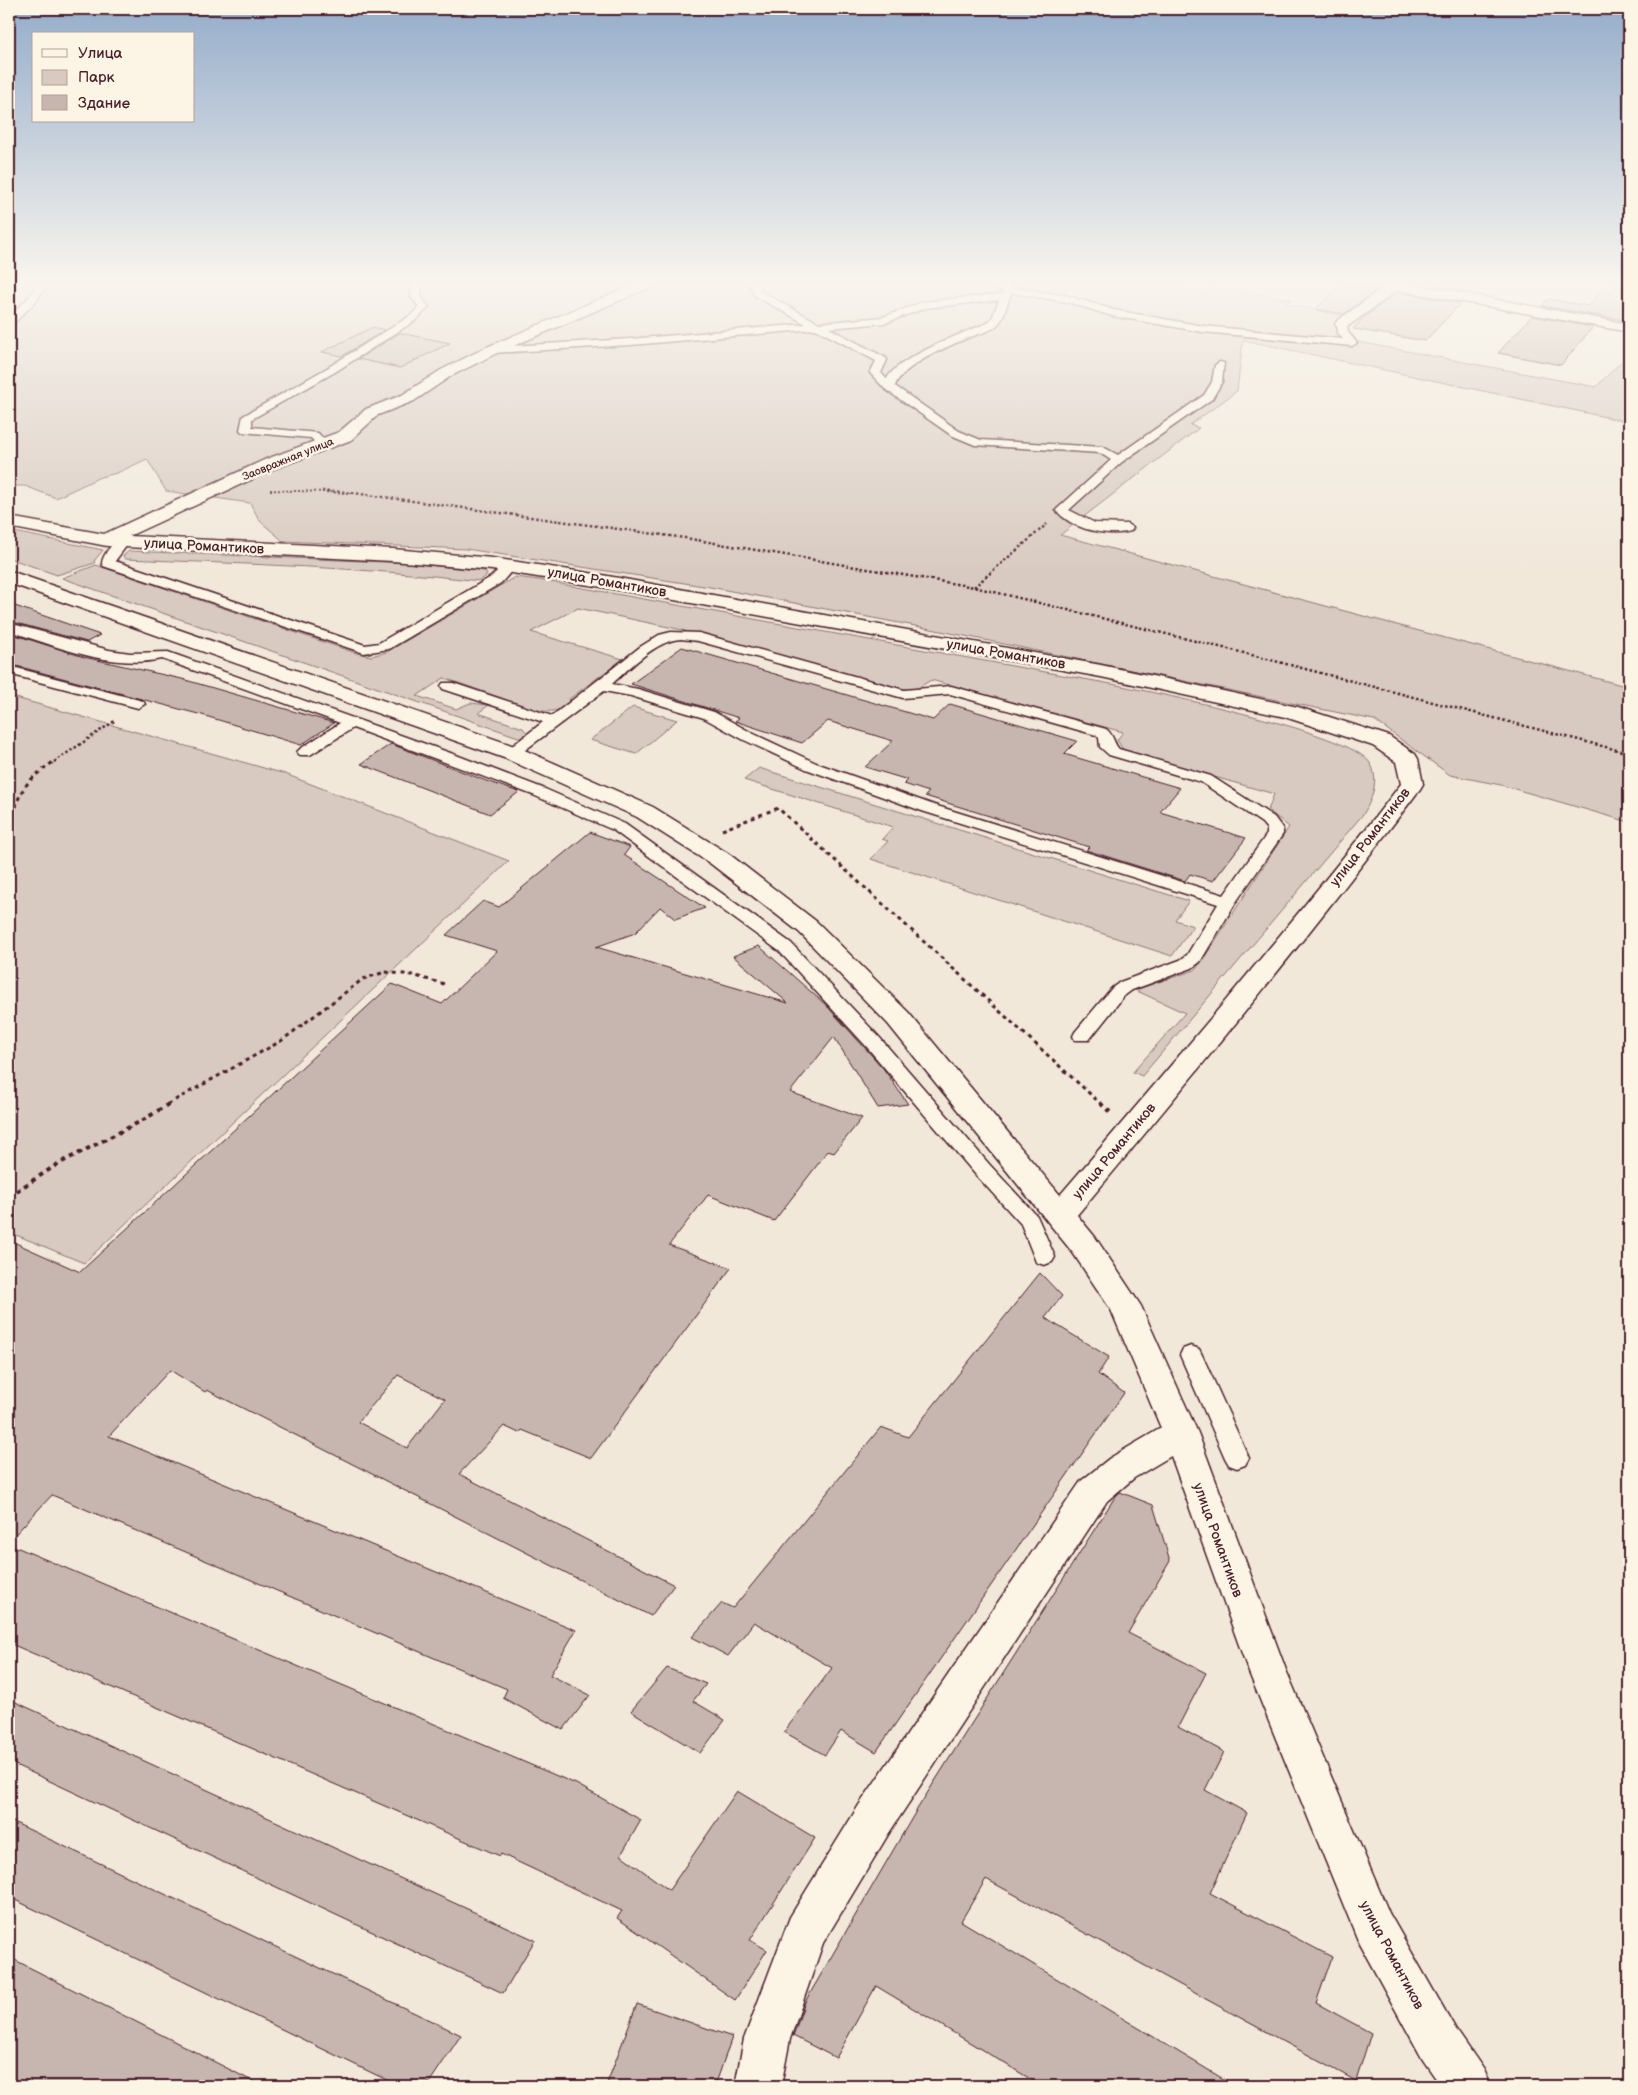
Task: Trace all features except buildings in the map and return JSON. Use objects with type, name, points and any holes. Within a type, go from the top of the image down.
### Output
[{"type":"street","name":"Заовражная улица","points":[[116,540],[216,488],[270,464],[345,436],[372,412],[408,398],[437,379]]},
{"type":"street","name":"улица Романтиков","points":[[9,522],[116,540],[393,555],[510,566],[777,612],[1167,685],[1290,712],[1381,741],[1407,759],[1412,784],[1364,847],[1172,1083],[1059,1216],[1084,1246],[1125,1306],[1181,1432],[1196,1479],[1267,1670],[1374,1928],[1439,2044],[1468,2086]]},
{"type":"street","points":[[13,579],[512,753],[645,812],[720,859],[808,927],[898,1018],[1059,1216]]},
{"type":"street","points":[[758,2086],[767,2039],[806,1932],[874,1819],[1094,1491],[1122,1468],[1181,1432]]},
{"type":"lane","points":[[316,379],[247,418],[246,430],[314,435],[322,445]]},
{"type":"lane","points":[[880,379],[889,388],[955,433],[980,443],[1095,449],[1103,450],[1118,460]]},
{"type":"lane","points":[[889,388],[892,379]]},
{"type":"lane","points":[[1127,528],[1107,529],[1084,526],[1062,510],[1118,460],[1208,397],[1218,379]]},
{"type":"lane","points":[[116,540],[108,563],[364,649],[384,646],[496,580],[510,566]]},
{"type":"lane","points":[[9,627],[125,658],[157,657],[163,655],[450,758],[539,792],[619,827],[785,947],[873,1042],[982,1169],[1030,1220],[1044,1258]]},
{"type":"lane","points":[[512,753],[662,639],[683,636],[699,637],[903,694],[915,694],[938,688],[951,690],[1101,732],[1106,736],[1108,748],[1114,752],[1206,779],[1268,820],[1275,829],[1275,834],[1228,902],[1194,958],[1186,964],[1126,986],[1118,992],[1082,1036]]},
{"type":"lane","points":[[9,670],[138,704]]},
{"type":"lane","points":[[448,686],[554,721]]},
{"type":"lane","points":[[601,686],[633,692],[709,715],[749,737],[811,766],[928,808],[1228,902]]},
{"type":"lane","points":[[305,752],[350,723]]},
{"type":"lane","points":[[1191,1355],[1237,1458]]},
{"type":"path","points":[[216,488],[346,492],[685,538],[974,587],[1316,671],[1629,752]]},
{"type":"path","points":[[974,587],[1062,510]]},
{"type":"path","points":[[9,839],[18,796],[33,776],[138,704]]},
{"type":"path","points":[[691,841],[778,808],[1116,1116]]},
{"type":"path","points":[[9,1196],[58,1164],[145,1119],[194,1088],[235,1068],[281,1041],[335,998],[363,979],[385,972],[412,975],[444,984]]},
{"type":"green space","points":[[9,379],[1238,379],[1237,391],[1190,425],[1199,428],[1060,535],[1629,687],[1629,822],[1501,785],[1450,775],[1374,720],[931,629],[710,587],[466,549],[283,541],[260,521],[250,503],[166,491],[147,459],[117,473],[100,477],[56,498],[25,486],[9,486]]},
{"type":"green space","points":[[1425,379],[1552,379],[1596,387],[1604,379],[1629,379],[1629,422]]},
{"type":"green space","points":[[9,531],[103,550],[94,561],[95,563],[57,575],[9,558]]},
{"type":"green space","points":[[129,551],[408,563],[485,571],[487,575],[480,581],[347,569],[125,559],[123,556]]},
{"type":"green space","points":[[96,565],[356,653],[371,656],[387,652],[515,577],[539,580],[1117,685],[1211,705],[1292,727],[1328,739],[1355,751],[1370,763],[1373,769],[1374,789],[1364,813],[1142,1076],[1133,1072],[1185,1013],[1135,990],[1195,970],[1204,958],[1289,827],[1268,810],[1274,794],[1124,751],[1117,740],[1123,732],[931,680],[916,689],[899,689],[678,629],[578,608],[531,632],[623,659],[569,699],[574,702],[569,705],[556,710],[536,710],[444,678],[417,696],[456,709],[470,703],[489,705],[478,713],[523,728],[529,735],[521,738],[62,578]]},
{"type":"green space","points":[[9,696],[285,774],[509,861],[84,1263],[9,1232]]},
{"type":"green space","points":[[633,707],[677,720],[636,754],[590,740]]},
{"type":"green space","points":[[759,768],[1189,901],[1175,920],[1193,926],[1172,956],[871,859],[888,841],[882,839],[893,827],[744,780]]}]
